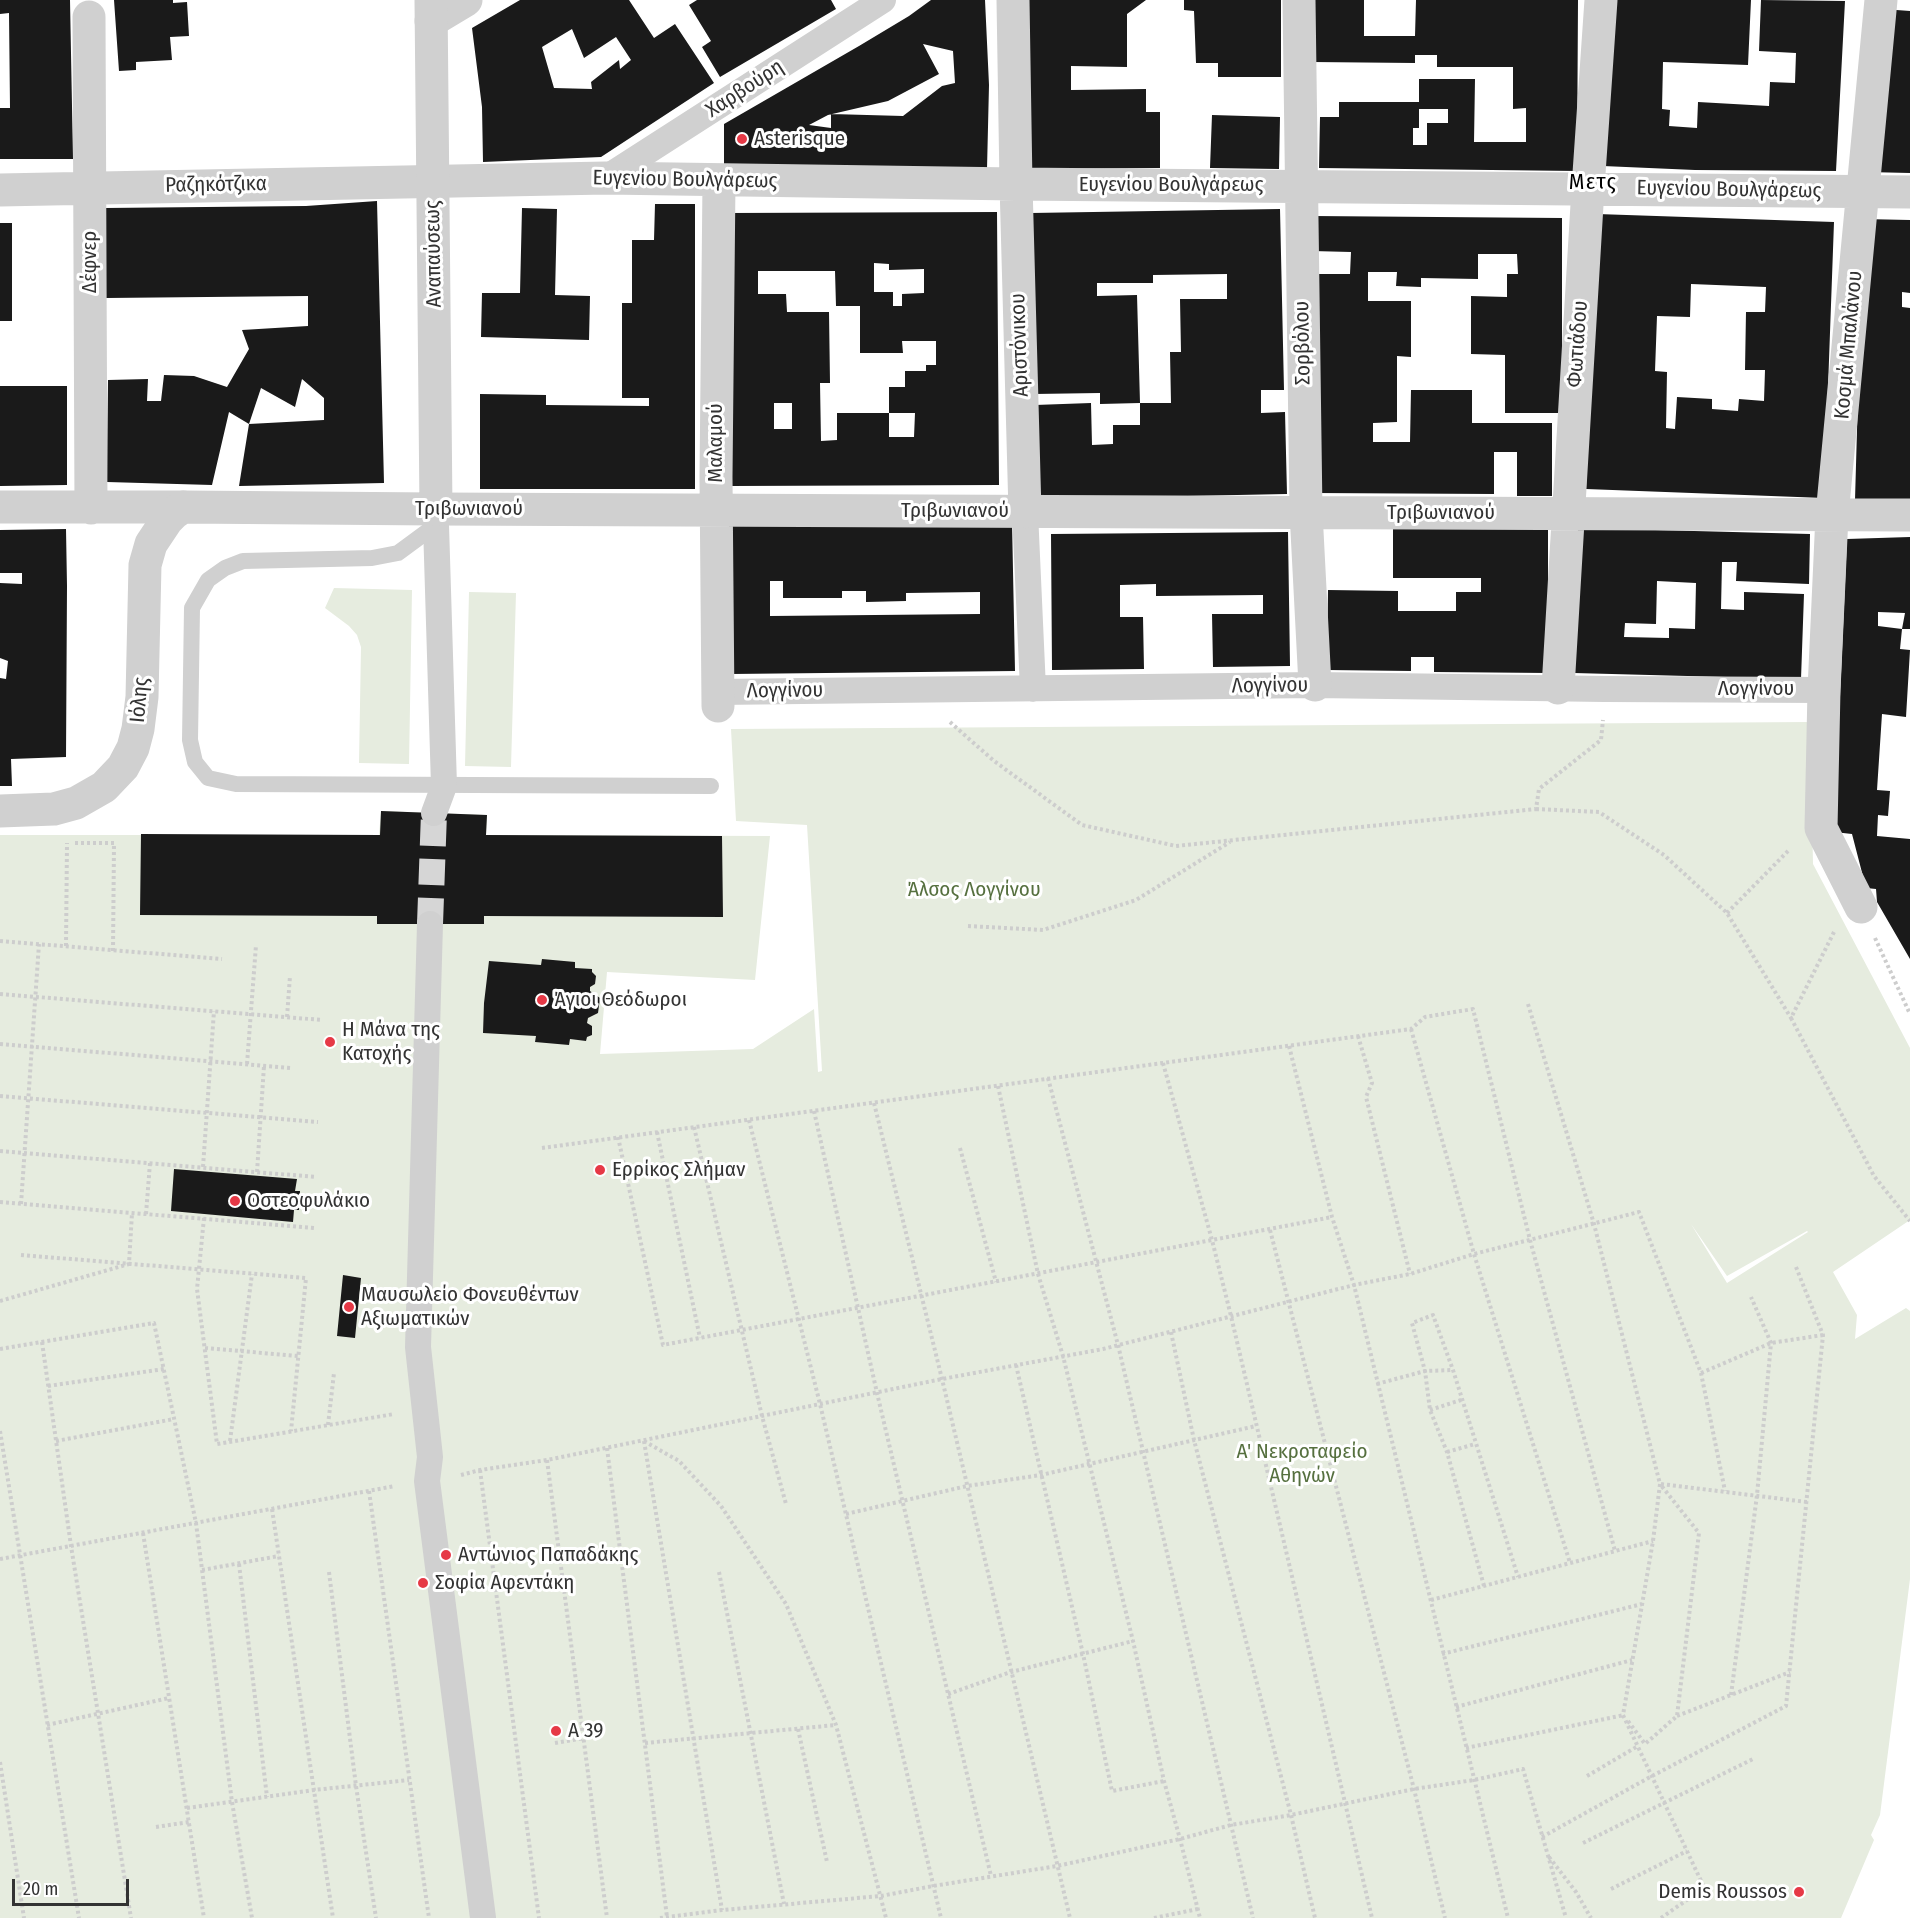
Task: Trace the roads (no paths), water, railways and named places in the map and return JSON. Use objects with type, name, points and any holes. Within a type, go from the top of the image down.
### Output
[{"type":"street","points":[[431,10],[466,0]]},
{"type":"street","name":"Χαρβούρη","points":[[606,178],[883,0]]},
{"type":"street","name":"Αριστόνικου","points":[[1013,0],[1025,512],[1033,689]]},
{"type":"street","name":"Σορβόλου","points":[[1299,0],[1306,512],[1315,685]]},
{"type":"street","name":"Φωτιάδου","points":[[1558,688],[1601,0]]},
{"type":"street","name":"Κοσμά Μπαλάνου","points":[[1861,907],[1821,828],[1824,690],[1832,515],[1881,0]]},
{"type":"street","name":"Αναπαύσεως","points":[[431,10],[436,517]]},
{"type":"street","name":"Δέφνερ","points":[[89,17],[91,508]]},
{"type":"street","name":"Ευγενίου Βουλγάρεως","points":[[433,181],[606,178],[1910,192]]},
{"type":"street","name":"Ραζηκότζικα","points":[[0,190],[433,181]]},
{"type":"street","name":"Μαλαμού","points":[[717,699],[716,477],[719,181]]},
{"type":"street","name":"Τριβωνιανού","points":[[0,507],[183,507],[436,517],[717,510],[1910,515]]},
{"type":"street","name":"Ιόλης","points":[[0,811],[54,809],[76,803],[104,787],[123,767],[133,748],[142,697],[145,565],[151,544],[159,530],[183,507]]},
{"type":"street","points":[[434,813],[444,786],[436,517]]},
{"type":"street","name":"Λογγίνου","points":[[717,699],[913,690],[1315,685],[1824,690]]},
{"type":"street","points":[[430,924],[418,1347],[430,1457],[426,1481],[483,1918]]},
{"type":"lane","points":[[436,517],[398,553],[372,558],[243,561],[225,568],[208,580],[192,608],[190,740],[195,762],[208,778],[236,784],[711,786]]},
{"type":"tunnel","points":[[430,924],[434,813]]},
{"type":"place","name":"Asterisque","points":[[742,139]]},
{"type":"place","name":"Άγιοι Θεόδωροι","points":[[542,1000]]},
{"type":"place","name":"Η Μάνα της Κατοχής","points":[[330,1042]]},
{"type":"place","name":"Ερρίκος Σλήμαν","points":[[600,1170]]},
{"type":"place","name":"Οστεοφυλάκιο","points":[[235,1201]]},
{"type":"place","name":"Μαυσωλείο Φονευθέντων Αξιωματικών","points":[[349,1307]]},
{"type":"place","name":"Αντώνιος Παπαδάκης","points":[[446,1555]]},
{"type":"place","name":"Σοφία Αφεντάκη","points":[[423,1583]]},
{"type":"place","name":"Α 39","points":[[556,1731]]},
{"type":"place","name":"Demis Roussos","points":[[1799,1892]]},
{"type":"district","name":"Μετς","points":[[1593,183]]},
{"type":"park label","name":"Άλσος Λογγίνου","points":[[974,890]]},
{"type":"park label","name":"Α' Νεκροταφείο Αθηνών","points":[[1302,1464]]}]
